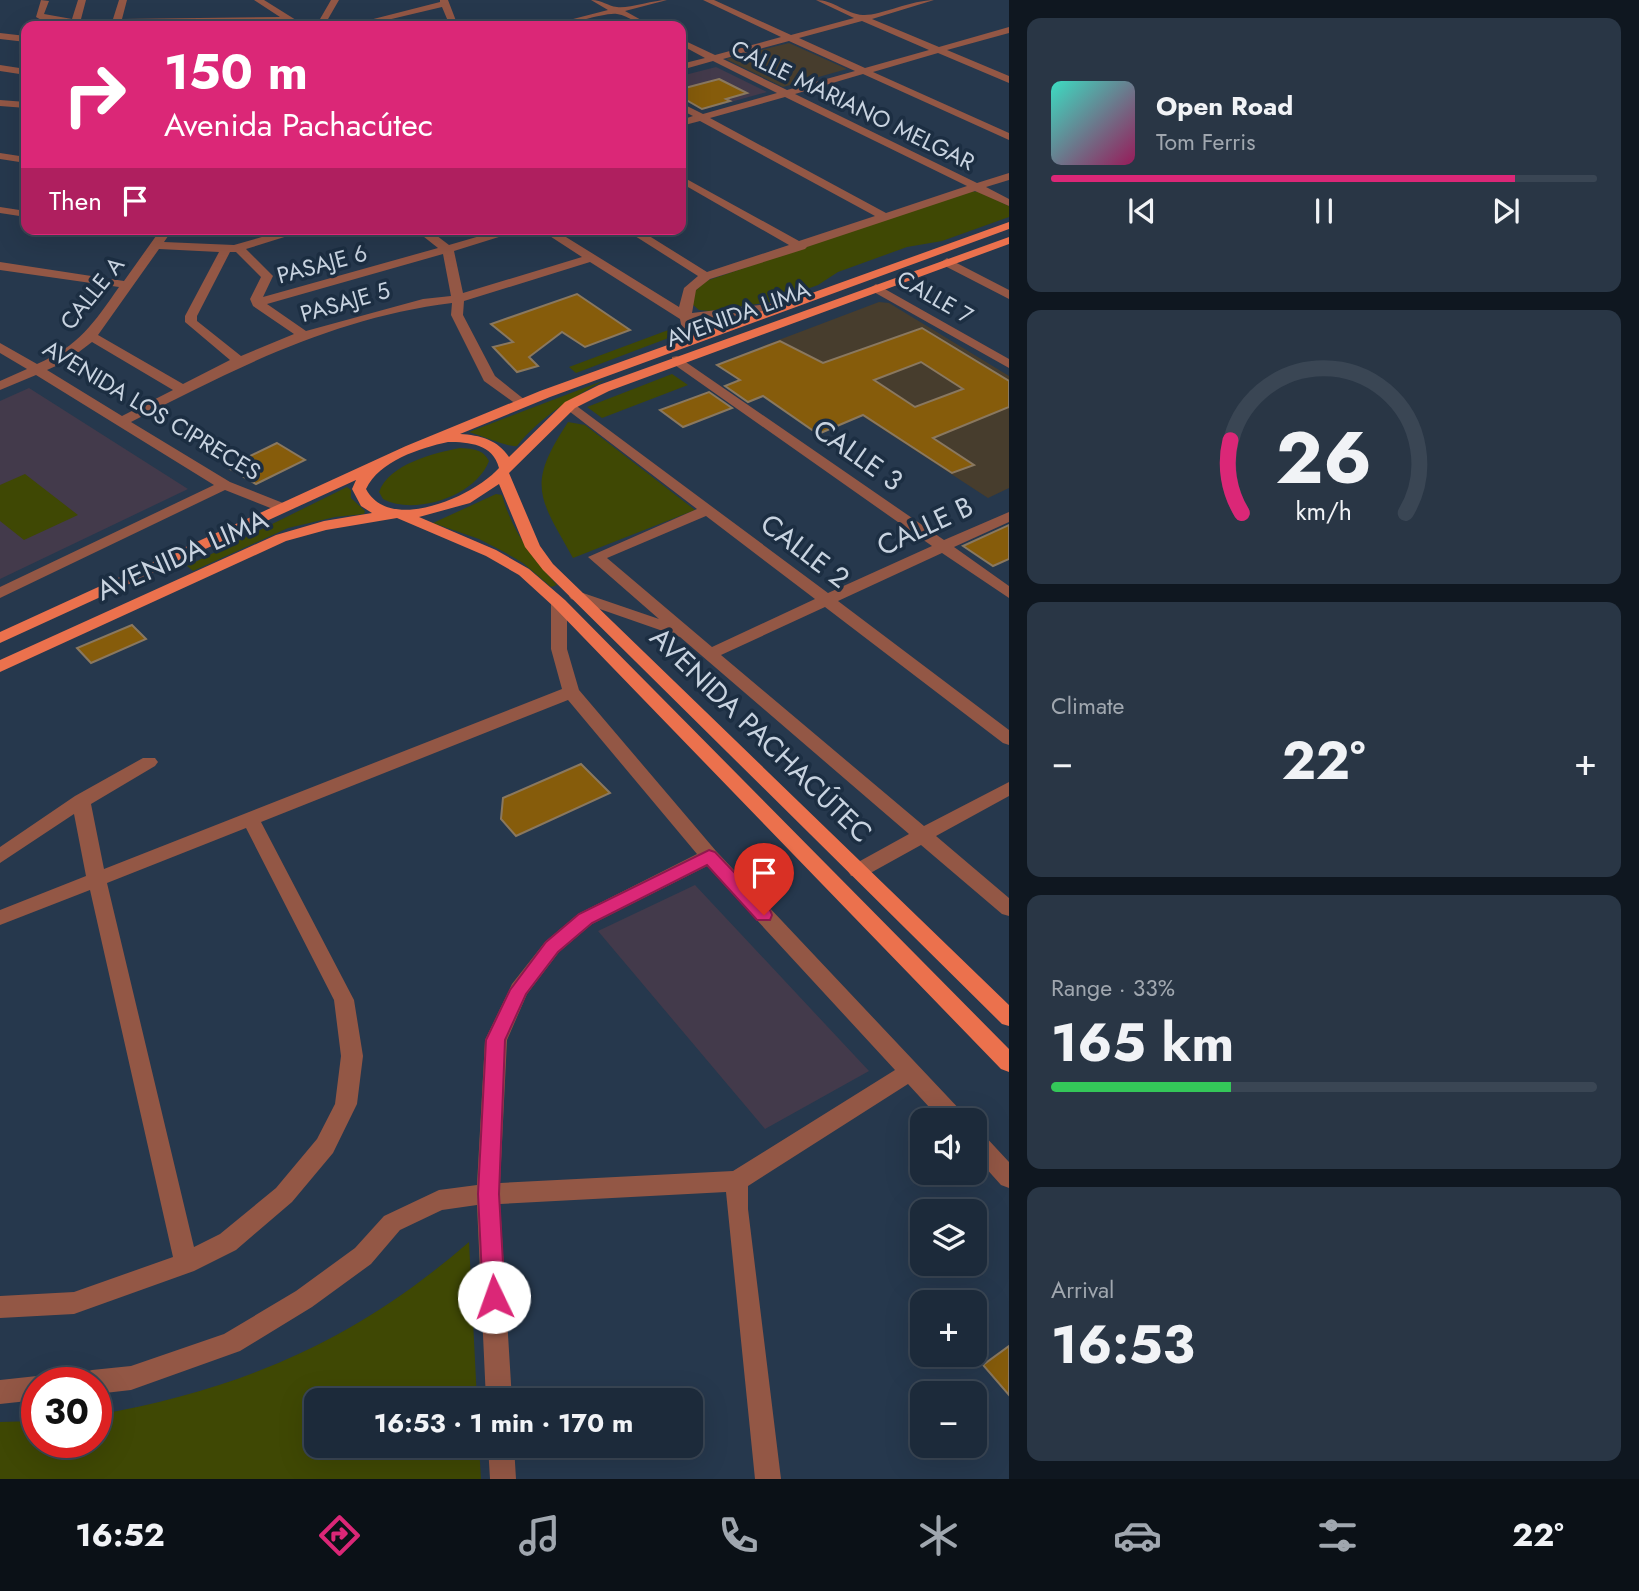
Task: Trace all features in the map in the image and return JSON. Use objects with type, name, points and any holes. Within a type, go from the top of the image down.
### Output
[{"type":"main road","name":"AVENIDA LIMA","points":[[0,638],[382,463],[520,403],[776,307],[1009,225]]},
{"type":"main road","name":"AVENIDA LIMA","points":[[0,667],[281,538],[324,526],[435,509],[466,499],[487,487],[570,405],[604,388],[1009,240]]},
{"type":"main road","name":"AVENIDA PACHACÚTEC","points":[[436,439],[459,438],[490,445],[502,455],[504,470],[533,547],[568,600],[1009,1063]]},
{"type":"main road","name":"AVENIDA PACHACÚTEC","points":[[382,463],[363,477],[359,489],[360,494],[375,509],[397,514],[502,559],[568,600],[858,871],[1009,1018]]},
{"type":"street","points":[[76,21],[82,0]]},
{"type":"street","points":[[117,21],[123,0]]},
{"type":"street","points":[[258,0],[268,3],[291,20]]},
{"type":"street","points":[[323,21],[335,0]]},
{"type":"street","points":[[594,0],[638,21]]},
{"type":"street","points":[[573,21],[663,0]]},
{"type":"street","points":[[707,0],[1009,137]]},
{"type":"street","points":[[820,0],[1009,80]]},
{"type":"street","points":[[686,66],[930,0]]},
{"type":"street","points":[[45,1],[40,18],[67,21]]},
{"type":"street","points":[[390,21],[445,2],[452,21]]},
{"type":"street","points":[[274,21],[291,20]]},
{"type":"street","points":[[686,122],[1009,30]]},
{"type":"street","points":[[0,36],[21,38]]},
{"type":"street","name":"CALLE MARIANO MELGAR","points":[[686,44],[1009,203]]},
{"type":"street","points":[[0,68],[21,71]]},
{"type":"street","points":[[0,103],[21,105]]},
{"type":"street","points":[[686,109],[887,218]]},
{"type":"street","points":[[0,156],[21,159]]},
{"type":"street","name":"AVENIDA LIMA","points":[[690,339],[685,299],[693,283],[706,276],[801,247],[1009,176]]},
{"type":"street","points":[[686,182],[801,247]]},
{"type":"street","points":[[0,210],[21,213]]},
{"type":"street","points":[[162,236],[232,248],[281,235]]},
{"type":"street","points":[[428,235],[448,251],[458,299],[457,315],[489,378],[520,403]]},
{"type":"street","name":"PASAJE 6","points":[[257,303],[499,235]]},
{"type":"street","points":[[555,235],[686,317],[776,307]]},
{"type":"street","points":[[639,235],[706,276]]},
{"type":"street","name":"CALLE A","points":[[0,386],[62,358],[91,336],[162,236]]},
{"type":"street","points":[[232,248],[267,276],[256,299],[257,303],[304,335]]},
{"type":"street","points":[[232,248],[191,316],[191,323],[239,361]]},
{"type":"street","name":"PASAJE 5","points":[[122,421],[239,361],[304,335],[423,303],[458,299],[591,258]]},
{"type":"street","points":[[947,262],[1009,296]]},
{"type":"street","points":[[0,266],[128,285]]},
{"type":"street","name":"CALLE 7","points":[[876,288],[1009,364]]},
{"type":"street","points":[[91,336],[183,390]]},
{"type":"street","name":"AVENIDA LOS CIPRECES","points":[[0,347],[225,485],[283,508]]},
{"type":"street","name":"CALLE 3","points":[[677,360],[1009,593]]},
{"type":"street","name":"CALLE 2","points":[[570,405],[1009,739]]},
{"type":"street","name":"AVENIDA LIMA","points":[[0,593],[225,485]]},
{"type":"street","name":"AVENIDA PACHACÚTEC","points":[[708,510],[596,556],[1009,909]]},
{"type":"street","name":"CALLE B","points":[[710,654],[1009,516]]},
{"type":"street","points":[[689,635],[568,600],[559,649],[571,692],[709,856],[944,1108]]},
{"type":"street","points":[[0,918],[571,692]]},
{"type":"street","points":[[0,856],[81,801],[149,762]]},
{"type":"street","points":[[858,871],[1009,788]]},
{"type":"street","points":[[81,801],[97,881],[186,1263]]},
{"type":"street","points":[[0,1307],[74,1303],[186,1263],[228,1242],[284,1195],[325,1146],[345,1104],[352,1056],[344,1000],[251,820]]},
{"type":"street","points":[[498,1388],[488,1194],[496,1040],[519,990],[552,947],[586,919],[709,856]]},
{"type":"street","points":[[112,1380],[131,1378],[231,1343],[304,1299],[363,1256],[392,1223],[439,1200],[488,1194],[737,1181],[909,1072]]},
{"type":"street","points":[[987,1154],[1009,1178]]},
{"type":"street","points":[[737,1181],[737,1209],[768,1479]]},
{"type":"street","points":[[0,1392],[21,1390]]},
{"type":"street","points":[[502,1458],[503,1479]]},
{"type":"shaded area","points":[[789,43],[847,69],[783,87],[726,59]]},
{"type":"shaded area","points":[[716,67],[767,92],[702,110],[686,101],[686,75]]},
{"type":"shaded area","points":[[879,302],[889,303],[1009,376],[1009,488],[988,498],[761,350],[763,346]]},
{"type":"shaded area","points":[[29,388],[188,489],[0,579],[0,401]]},
{"type":"shaded area","points":[[695,885],[869,1071],[765,1129],[598,931]]},
{"type":"green space","points":[[970,191],[979,192],[1009,206],[1009,217],[942,241],[907,247],[838,272],[818,285],[771,302],[709,311],[699,310],[692,304],[694,292],[706,281]]},
{"type":"green space","points":[[671,329],[679,334],[576,373],[569,367]]},
{"type":"green space","points":[[672,374],[688,385],[602,418],[587,407]]},
{"type":"green space","points":[[605,380],[546,417],[517,446],[469,432]]},
{"type":"green space","points":[[568,422],[585,425],[695,510],[573,558],[545,505],[542,491],[546,462]]},
{"type":"green space","points":[[460,448],[481,452],[489,461],[482,473],[458,493],[427,504],[396,504],[383,499],[379,492],[384,482],[402,467]]},
{"type":"green space","points":[[25,474],[78,515],[24,540],[0,521],[0,485]]},
{"type":"green space","points":[[347,487],[351,490],[351,498],[365,511],[364,514],[335,517],[288,528],[193,571],[187,566]]},
{"type":"green space","points":[[496,494],[502,495],[511,520],[524,543],[557,585],[551,587],[523,563],[479,539],[433,523]]},
{"type":"green space","points":[[469,1242],[476,1388],[304,1388],[304,1458],[480,1458],[481,1479],[0,1479],[0,1422],[21,1421],[21,1458],[112,1458],[112,1412],[200,1391],[249,1375],[340,1333],[427,1277]]},
{"type":"building","points":[[719,79],[747,93],[702,109],[686,100],[686,88]]},
{"type":"building","points":[[577,294],[630,330],[585,347],[562,332],[529,357],[538,366],[517,372],[493,347],[513,342],[491,324]]},
{"type":"building","points":[[922,328],[1009,381],[1009,407],[933,438],[974,465],[952,473],[863,415],[818,434],[763,396],[748,402],[725,386],[740,380],[717,365],[780,341],[823,363]],"holes":[[[921,362],[963,389],[915,407],[874,380]]]},
{"type":"building","points":[[709,392],[732,408],[683,427],[660,410]]},
{"type":"building","points":[[277,443],[305,460],[256,484],[227,467]]},
{"type":"building","points":[[1009,525],[1009,559],[993,566],[963,546]]},
{"type":"building","points":[[132,625],[146,639],[91,663],[77,648]]},
{"type":"building","points":[[581,764],[610,793],[516,836],[501,819],[503,798]]},
{"type":"building","points":[[1009,1346],[1009,1395],[985,1367],[987,1362]]},
{"type":"route","points":[[494,1297],[488,1194],[496,1040],[519,990],[552,947],[586,919],[709,856],[764,915]]}]
